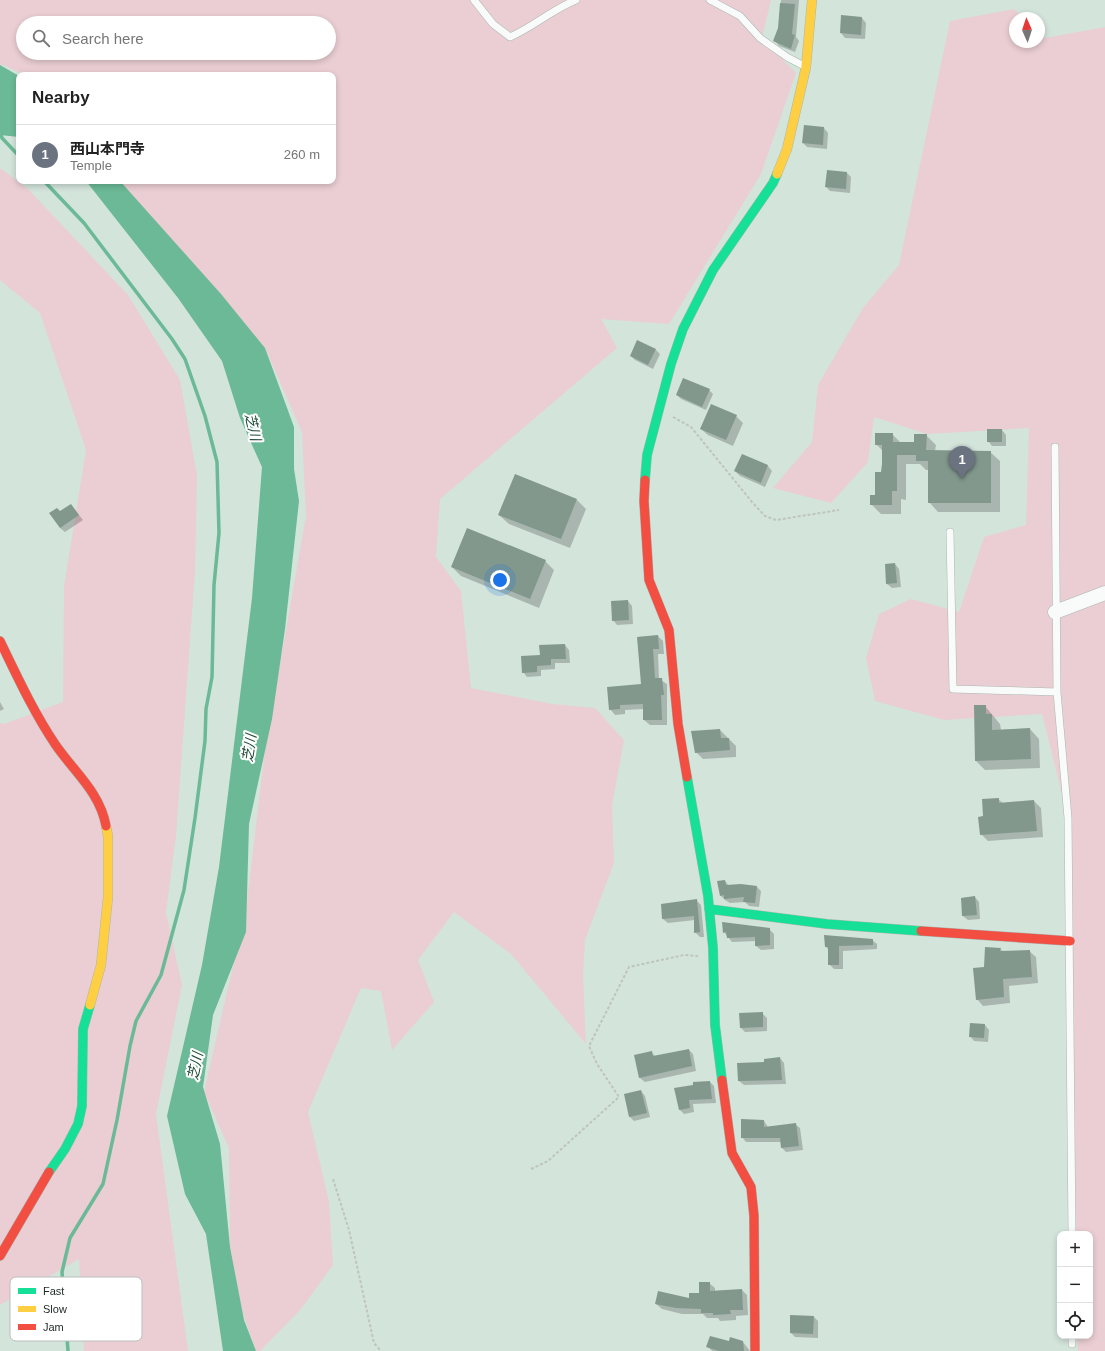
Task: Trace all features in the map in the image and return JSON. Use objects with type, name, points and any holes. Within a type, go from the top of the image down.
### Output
[{"type":"street","points":[[755,1351],[754,1216],[751,1187],[732,1153],[726,1118],[715,1025],[713,957],[709,909],[678,724],[669,630],[649,580],[644,501],[646,456],[671,364],[686,322],[713,270],[773,182],[787,149],[806,67],[812,0]]},
{"type":"street","points":[[1055,612],[1105,593]]},
{"type":"street","points":[[0,641],[32,705],[56,745],[91,788],[104,815],[108,836],[108,890],[101,965],[83,1029],[82,1106],[78,1124],[65,1149],[42,1182],[0,1256]]},
{"type":"street","points":[[709,909],[827,924],[1070,941]]},
{"type":"lane","points":[[474,0],[493,24],[510,37],[576,0]]},
{"type":"lane","points":[[710,0],[740,16],[760,38],[787,57],[806,67]]},
{"type":"lane","points":[[1054,447],[1056,692],[1068,818],[1072,1231]]},
{"type":"lane","points":[[950,532],[953,689],[1056,692]]},
{"type":"path","points":[[658,409],[692,427],[752,502],[766,516],[776,520],[839,510]]},
{"type":"path","points":[[531,1169],[548,1161],[619,1097],[597,1064],[589,1046],[629,967],[684,955],[713,957]]},
{"type":"path","points":[[333,1179],[349,1230],[374,1343],[382,1351]]},
{"type":"shaded area","points":[[0,0],[771,0],[762,38],[796,73],[761,174],[669,324],[601,319],[617,348],[440,499],[436,557],[461,591],[471,688],[552,704],[595,708],[624,740],[612,805],[614,863],[585,940],[583,975],[586,1044],[511,954],[454,912],[418,960],[434,1002],[392,1050],[381,991],[361,988],[308,1112],[329,1202],[333,1265],[301,1309],[260,1351],[256,1351],[242,1311],[230,1247],[229,1148],[204,1092],[246,910],[265,749],[306,516],[302,432],[265,348],[123,184],[336,184],[336,72],[19,72],[0,64]]},
{"type":"shaded area","points":[[1014,9],[1017,12],[1009,12],[1009,48],[1045,48],[1045,38],[1105,27],[1105,1351],[1078,1351],[1077,1339],[1093,1339],[1093,1231],[1074,1231],[1068,818],[1042,714],[944,720],[875,701],[866,658],[879,614],[911,599],[959,612],[984,537],[1026,525],[1029,428],[927,434],[874,417],[868,462],[831,503],[773,488],[812,442],[818,385],[863,308],[899,265],[950,21]]},
{"type":"shaded area","points":[[0,168],[16,180],[16,184],[21,184],[28,189],[128,295],[180,380],[197,476],[195,571],[176,836],[166,912],[182,985],[156,1114],[188,1351],[84,1351],[83,1341],[142,1341],[142,1277],[80,1277],[79,1259],[48,1277],[10,1277],[10,1299],[0,1305],[0,723],[4,724],[63,702],[64,586],[86,450],[40,313],[0,280]]},
{"type":"water","points":[[0,65],[16,74],[16,137],[0,135]]},
{"type":"water","name":"芝川","points":[[88,184],[123,184],[221,294],[265,348],[294,427],[294,469],[299,501],[285,629],[272,719],[249,824],[246,932],[213,1015],[203,1087],[220,1144],[230,1247],[244,1320],[256,1351],[223,1351],[206,1234],[185,1194],[167,1116],[202,965],[219,867],[252,598],[262,467],[240,418],[222,361],[178,298]]},
{"type":"building","points":[[780,3],[795,4],[792,34],[795,35],[791,49],[773,41],[778,28]]},
{"type":"building","points":[[841,15],[862,17],[861,35],[840,33]]},
{"type":"building","points":[[804,125],[824,127],[823,145],[802,143]]},
{"type":"building","points":[[827,170],[847,172],[846,189],[825,187]]},
{"type":"building","points":[[637,340],[656,349],[648,365],[630,356]]},
{"type":"building","points":[[683,378],[710,389],[702,407],[676,395]]},
{"type":"building","points":[[711,404],[737,415],[726,440],[700,429]]},
{"type":"building","points":[[987,429],[1002,429],[1002,442],[987,442]]},
{"type":"building","points":[[875,433],[893,433],[893,442],[914,442],[914,434],[927,434],[926,450],[991,451],[991,503],[928,503],[928,461],[916,461],[916,455],[897,455],[897,491],[892,491],[892,505],[870,505],[870,495],[875,495],[875,472],[881,472],[882,464],[882,445],[875,445]]},
{"type":"building","points":[[742,454],[768,465],[761,483],[734,471]]},
{"type":"building","points":[[515,474],[577,499],[561,539],[498,515]]},
{"type":"building","points":[[71,504],[79,515],[60,528],[49,513],[57,508],[60,511]]},
{"type":"building","points":[[467,528],[546,560],[530,599],[451,567]]},
{"type":"building","points":[[895,563],[897,583],[886,584],[885,564]]},
{"type":"building","points":[[628,600],[629,620],[612,621],[611,601]]},
{"type":"building","points":[[658,635],[659,649],[653,649],[655,678],[662,678],[664,695],[661,695],[662,720],[643,720],[643,704],[620,705],[620,709],[609,710],[607,687],[641,684],[637,637]]},
{"type":"building","points":[[565,644],[566,659],[551,659],[551,665],[537,666],[537,672],[522,673],[521,656],[540,655],[539,645]]},
{"type":"building","points":[[974,705],[986,705],[986,714],[992,714],[992,730],[1030,728],[1031,759],[975,761]]},
{"type":"building","points":[[720,729],[721,738],[729,738],[730,750],[695,753],[691,731]]},
{"type":"building","points":[[999,798],[999,803],[1034,800],[1037,831],[980,835],[978,817],[983,816],[982,799]]},
{"type":"building","points":[[725,880],[726,885],[741,884],[757,886],[755,903],[743,902],[744,897],[724,899],[724,895],[720,896],[717,881]]},
{"type":"building","points":[[975,896],[977,915],[962,916],[961,898]]},
{"type":"building","points":[[697,899],[700,932],[694,933],[694,916],[662,919],[661,904]]},
{"type":"building","points":[[722,922],[770,928],[770,945],[755,946],[755,937],[727,938],[726,932],[723,933]]},
{"type":"building","points":[[824,935],[873,939],[873,945],[839,946],[839,965],[828,965],[828,947],[825,947]]},
{"type":"building","points":[[985,947],[1001,948],[1000,951],[1030,950],[1032,977],[1003,979],[1004,997],[976,1000],[973,968],[984,967]]},
{"type":"building","points":[[763,1012],[763,1027],[740,1028],[739,1013]]},
{"type":"building","points":[[970,1023],[985,1024],[984,1038],[969,1037]]},
{"type":"building","points":[[689,1049],[692,1066],[639,1078],[634,1055],[652,1051],[653,1056]]},
{"type":"building","points":[[780,1057],[782,1080],[738,1081],[737,1063],[764,1062],[764,1059]]},
{"type":"building","points":[[710,1081],[712,1099],[689,1100],[690,1108],[679,1110],[674,1088],[693,1085],[693,1082]]},
{"type":"building","points":[[641,1090],[647,1113],[629,1117],[624,1094]]},
{"type":"building","points":[[741,1119],[764,1120],[764,1127],[796,1123],[799,1146],[781,1148],[780,1138],[741,1138]]},
{"type":"building","points":[[699,1282],[710,1282],[710,1291],[742,1289],[743,1310],[730,1310],[731,1314],[713,1315],[713,1313],[701,1313],[701,1309],[676,1308],[655,1304],[658,1291],[689,1298],[689,1293],[699,1293]]},
{"type":"building","points":[[790,1315],[814,1316],[813,1334],[790,1333]]},
{"type":"building","points":[[710,1336],[729,1341],[730,1337],[743,1341],[744,1351],[719,1351],[706,1347]]},
{"type":"waterway","points":[[0,131],[2,138],[16,153]]},
{"type":"waterway","points":[[47,184],[84,223],[172,339],[185,359],[205,416],[217,462],[219,533],[214,585],[212,677],[206,709],[205,741],[184,890],[161,975],[136,1021],[103,1184],[70,1238],[62,1272],[62,1277]]},
{"type":"waterway","points":[[67,1341],[68,1351]]},
{"type":"traffic: fast","points":[[645,480],[647,455],[671,364],[683,329],[713,270],[773,183],[777,174]]},
{"type":"traffic: fast","points":[[687,777],[708,896],[713,948],[715,1025],[722,1080]]},
{"type":"traffic: fast","points":[[709,909],[827,924],[921,931]]},
{"type":"traffic: fast","points":[[49,1172],[65,1149],[78,1124],[82,1106],[83,1029],[90,1005]]},
{"type":"traffic: slow","points":[[777,174],[787,149],[806,67],[812,0]]},
{"type":"traffic: slow","points":[[90,1005],[101,965],[108,897],[108,836],[106,826]]},
{"type":"traffic: jam","points":[[645,480],[644,501],[649,580],[669,630],[678,724],[687,777]]},
{"type":"traffic: jam","points":[[0,641],[47,732],[92,792],[103,814],[106,826]]},
{"type":"traffic: jam","points":[[921,931],[1070,941]]},
{"type":"traffic: jam","points":[[722,1080],[732,1153],[751,1187],[754,1216],[755,1351]]},
{"type":"traffic: jam","points":[[0,1256],[49,1172]]},
{"type":"place","name":"西山本門寺","points":[[962,479]]}]
